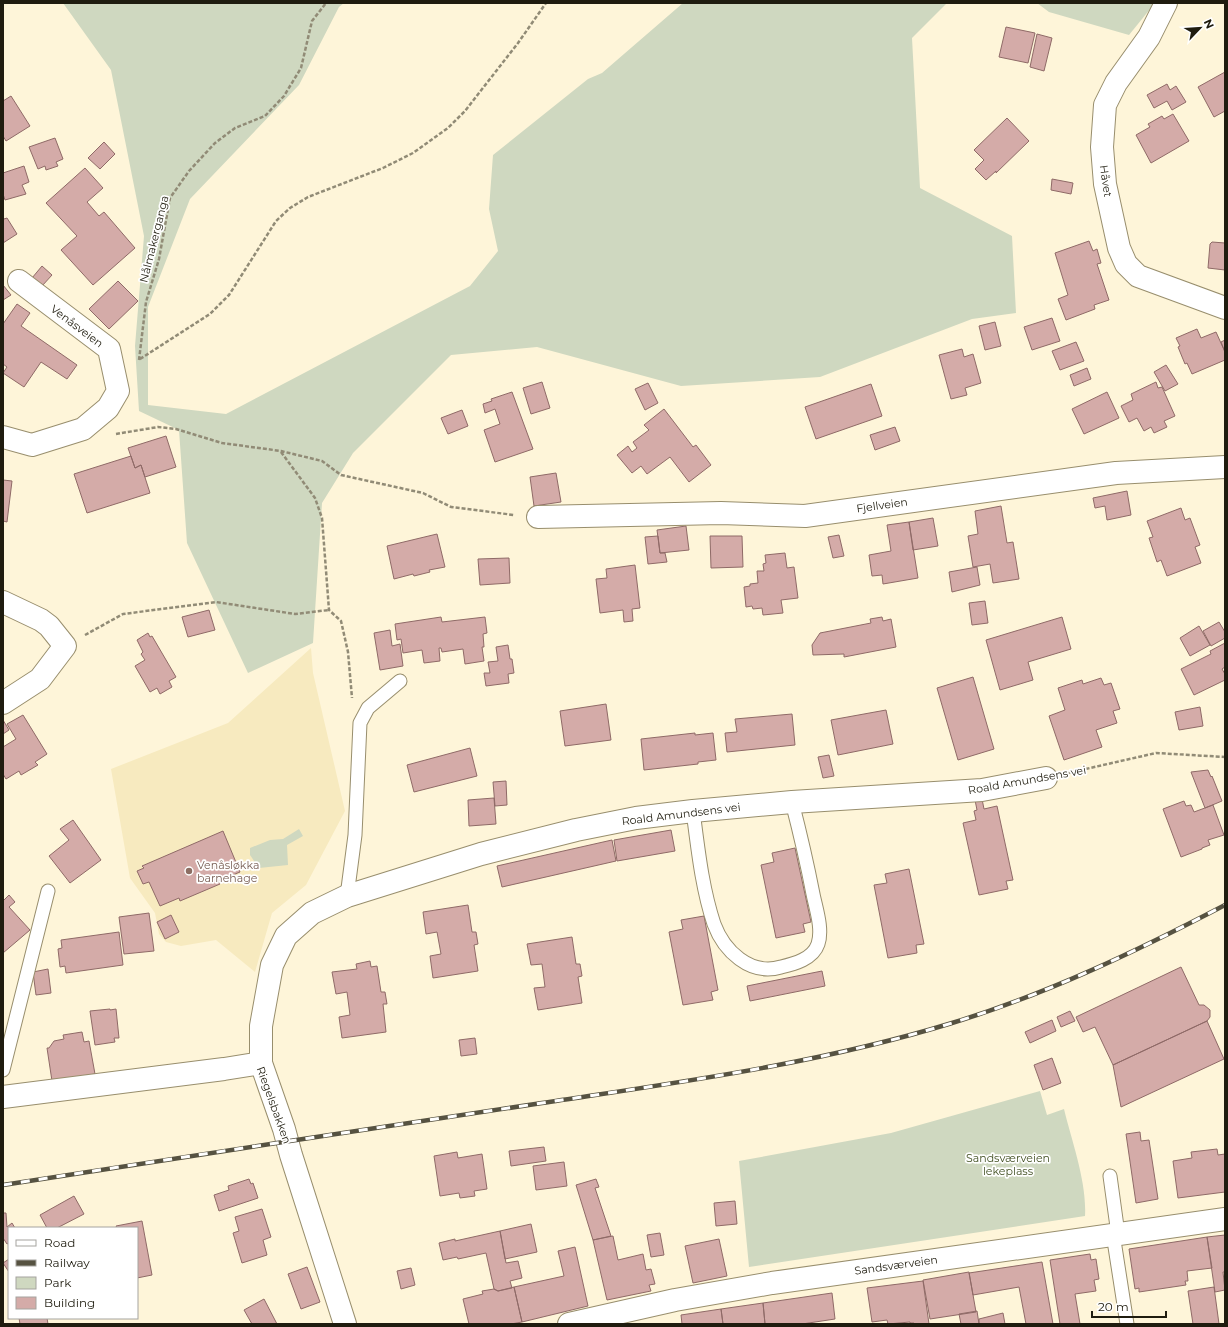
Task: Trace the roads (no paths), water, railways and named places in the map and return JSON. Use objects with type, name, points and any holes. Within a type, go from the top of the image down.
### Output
[{"type":"street","name":"Håvet","points":[[1166,3],[1149,37],[1116,83],[1105,105],[1102,147],[1105,184],[1120,248],[1126,264],[1138,276],[1225,308]]},
{"type":"street","name":"Venåsveien","points":[[3,438],[32,445],[83,429],[108,408],[118,391],[109,349],[19,281]]},
{"type":"street","name":"Fjellveien","points":[[538,517],[721,513],[805,516],[1116,473],[1225,467]]},
{"type":"street","points":[[3,602],[41,620],[49,626],[65,646],[40,679],[3,703]]},
{"type":"street","name":"Roald Amundsens vei","points":[[260,1062],[261,1026],[272,965],[286,936],[312,913],[347,896],[481,854],[576,830],[636,818],[792,802],[982,790],[1046,778]]},
{"type":"street","name":"Riegelsbakken","points":[[3,1097],[224,1069],[260,1062],[284,1129],[345,1324]]},
{"type":"street","name":"Sandsværveien","points":[[569,1324],[599,1320],[675,1300],[772,1283],[1225,1219]]},
{"type":"lane","points":[[347,896],[355,835],[360,723],[368,708],[400,681]]},
{"type":"lane","points":[[693,811],[705,892],[714,924],[720,936],[732,952],[750,967],[776,969],[796,963],[813,953],[818,944],[820,929],[792,802]]},
{"type":"lane","points":[[3,1070],[48,891]]},
{"type":"lane","points":[[1110,1176],[1115,1234],[1127,1324]]},
{"type":"railway","points":[[3,1185],[697,1079],[800,1061],[851,1050],[952,1023],[1022,999],[1125,955],[1225,905]]},
{"type":"place","name":"Venåsløkka barnehage","points":[[189,871]]},
{"type":"park label","name":"Sandsværveien lekeplass","points":[[1008,1164]]}]
